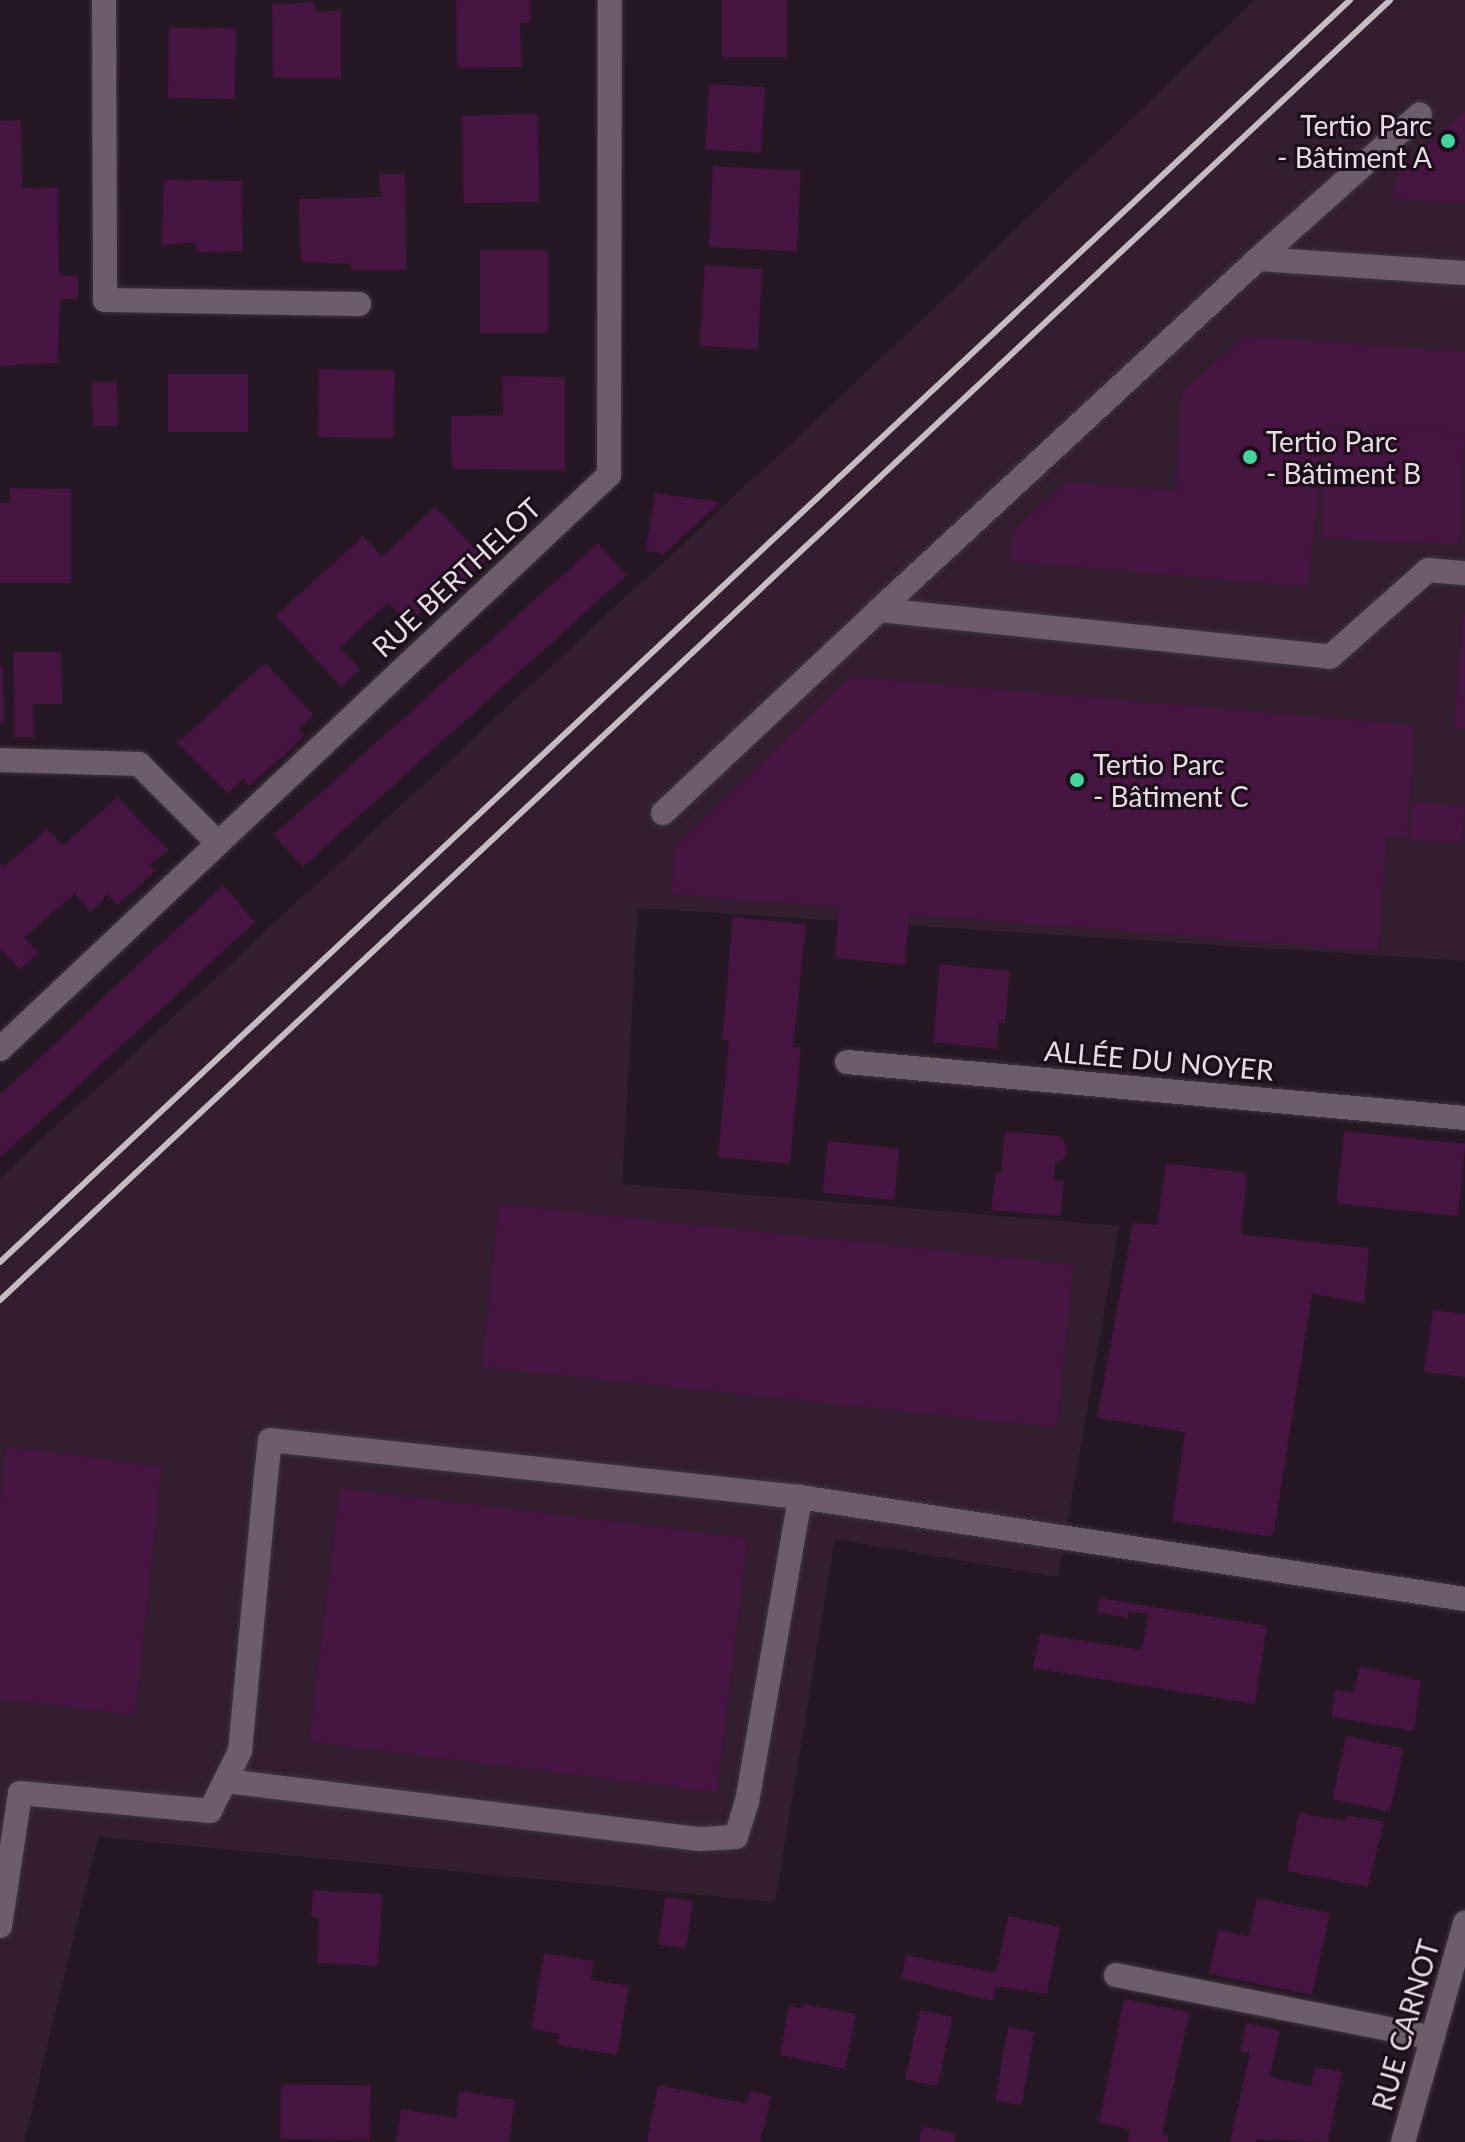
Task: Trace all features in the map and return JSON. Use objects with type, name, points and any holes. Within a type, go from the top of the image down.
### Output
[{"type":"street","points":[[104,0],[105,300],[359,304]]},
{"type":"street","name":"RUE BERTHELOT","points":[[0,1049],[609,475],[610,0]]},
{"type":"street","points":[[663,813],[1258,259],[1420,114]]},
{"type":"street","points":[[1258,259],[1465,273]]},
{"type":"street","points":[[879,610],[1330,657],[1428,570],[1465,573]]},
{"type":"street","points":[[0,760],[139,764],[218,843]]},
{"type":"street","name":"ALLÉE DU NOYER","points":[[847,1062],[1465,1118]]},
{"type":"street","points":[[0,1926],[20,1793],[210,1811],[240,1751],[270,1440],[800,1497],[1465,1599]]},
{"type":"street","points":[[226,1781],[699,1839],[736,1837],[747,1802],[800,1497]]},
{"type":"street","name":"RUE CARNOT","points":[[1403,2142],[1465,1923]]},
{"type":"street","points":[[1116,1975],[1433,2038]]},
{"type":"shaded area","points":[[1255,0],[1465,0],[1465,961],[638,908],[622,1184],[1119,1226],[1058,1577],[835,1539],[775,1902],[98,1837],[24,2142],[0,2142],[0,1178],[827,410]]},
{"type":"building","points":[[456,0],[530,0],[531,23],[520,23],[522,67],[457,68]]},
{"type":"building","points":[[722,0],[787,0],[787,57],[722,57]]},
{"type":"building","points":[[315,2],[316,12],[341,10],[341,78],[273,78],[272,4]]},
{"type":"building","points":[[169,27],[236,28],[235,99],[168,98]]},
{"type":"building","points":[[709,84],[765,87],[761,153],[706,150]]},
{"type":"building","name":"Tertio Parc - Bâtiment A","points":[[1465,110],[1465,203],[1392,199],[1399,171]]},
{"type":"building","points":[[538,114],[540,202],[464,203],[462,115]]},
{"type":"building","points":[[21,120],[22,188],[58,187],[59,274],[78,276],[78,299],[60,299],[58,363],[0,366],[0,121]]},
{"type":"building","points":[[713,166],[801,171],[797,251],[709,247]]},
{"type":"building","points":[[379,174],[405,174],[406,270],[351,270],[351,264],[301,262],[299,199],[381,197]]},
{"type":"building","points":[[164,179],[242,181],[243,251],[196,253],[196,242],[162,246]]},
{"type":"building","points":[[480,250],[548,250],[548,333],[480,333]]},
{"type":"building","points":[[705,265],[763,269],[757,350],[699,346]]},
{"type":"building","name":"Tertio Parc - Bâtiment B","points":[[1245,336],[1465,352],[1465,433],[1325,425],[1308,587],[1011,561],[1013,531],[1066,482],[1176,491],[1181,393]]},
{"type":"building","points":[[319,369],[395,370],[394,438],[318,437]]},
{"type":"building","points":[[168,374],[248,374],[248,432],[168,432]]},
{"type":"building","points":[[502,376],[565,377],[565,470],[452,469],[451,416],[503,415]]},
{"type":"building","points":[[92,382],[117,382],[118,426],[93,426]]},
{"type":"building","points":[[1327,426],[1465,433],[1459,545],[1321,538]]},
{"type":"building","points":[[10,488],[71,489],[71,583],[0,583],[0,503],[10,503]]},
{"type":"building","points":[[655,493],[721,502],[664,554],[646,551]]},
{"type":"building","points":[[435,507],[486,559],[469,576],[473,580],[437,613],[429,606],[408,624],[388,603],[340,648],[360,669],[341,687],[276,616],[363,536],[382,557]]},
{"type":"building","points":[[598,543],[627,575],[303,867],[274,835]]},
{"type":"building","points":[[1465,616],[1465,729],[1454,728]]},
{"type":"building","points":[[13,652],[61,652],[62,704],[33,704],[34,737],[14,737]]},
{"type":"building","points":[[265,663],[314,715],[298,729],[304,736],[292,748],[250,786],[243,779],[228,794],[177,743]]},
{"type":"building","points":[[0,666],[3,666],[4,723],[0,723]]},
{"type":"building","name":"Tertio Parc - Bâtiment C","points":[[850,677],[1415,725],[1407,837],[1387,836],[1378,951],[909,914],[905,965],[835,958],[839,907],[672,894],[674,848]]},
{"type":"building","points":[[117,797],[169,850],[150,865],[155,871],[118,905],[107,894],[91,912],[75,894],[24,937],[39,953],[20,970],[0,949],[0,863],[4,867],[47,829],[63,846]]},
{"type":"building","points":[[1413,802],[1465,806],[1462,844],[1410,840]]},
{"type":"building","points":[[223,885],[255,922],[0,1158],[0,1095]]},
{"type":"building","points":[[733,917],[806,924],[793,1047],[801,1047],[790,1164],[718,1157],[729,1041],[722,1040]]},
{"type":"building","points":[[940,964],[1010,971],[1005,1023],[998,1023],[997,1049],[933,1042]]},
{"type":"building","points":[[1005,1131],[1059,1136],[1067,1146],[1066,1158],[1055,1163],[1054,1181],[1064,1180],[1060,1216],[991,1210],[996,1172],[1001,1172]]},
{"type":"building","points":[[1344,1131],[1465,1144],[1458,1216],[1336,1204]]},
{"type":"building","points":[[828,1141],[900,1149],[894,1200],[823,1193]]},
{"type":"building","points":[[1166,1163],[1247,1173],[1241,1234],[1369,1248],[1364,1303],[1312,1294],[1273,1537],[1172,1521],[1185,1432],[1097,1418],[1133,1223],[1157,1225]]},
{"type":"building","points":[[499,1204],[1074,1264],[1057,1428],[482,1367]]},
{"type":"building","points":[[1433,1310],[1465,1314],[1465,1377],[1424,1372]]},
{"type":"building","points":[[6,1446],[162,1467],[135,1715],[0,1699],[0,1502]]},
{"type":"building","points":[[340,1488],[748,1538],[717,1792],[309,1742]]},
{"type":"building","points":[[1100,1598],[1267,1626],[1255,1704],[1033,1668],[1040,1634],[1142,1650],[1148,1614],[1128,1611],[1128,1618],[1098,1613]]},
{"type":"building","points":[[1360,1666],[1421,1681],[1414,1731],[1331,1717],[1335,1690],[1353,1693]]},
{"type":"building","points":[[1346,1736],[1404,1748],[1390,1812],[1332,1800]]},
{"type":"building","points":[[1299,1813],[1344,1821],[1347,1816],[1384,1821],[1368,1887],[1287,1871]]},
{"type":"building","points":[[313,1890],[382,1894],[378,1966],[317,1963],[319,1918],[311,1917]]},
{"type":"building","points":[[665,1897],[693,1901],[686,1948],[658,1945]]},
{"type":"building","points":[[1257,1898],[1330,1913],[1312,1995],[1209,1974],[1218,1930],[1249,1936]]},
{"type":"building","points":[[1008,1916],[1060,1927],[1047,1994],[995,1986],[994,2001],[901,1978],[906,1955],[996,1973]]},
{"type":"building","points":[[544,1953],[594,1961],[591,1980],[629,1986],[617,2055],[557,2045],[559,2034],[531,2029]]},
{"type":"building","points":[[1124,1999],[1190,2012],[1162,2134],[1169,2136],[1167,2142],[1127,2142],[1131,2130],[1099,2123]]},
{"type":"building","points":[[803,2004],[856,2014],[845,2069],[780,2055],[789,2006],[800,2008]]},
{"type":"building","points":[[920,2010],[952,2017],[938,2086],[905,2079]]},
{"type":"building","points":[[1246,2023],[1280,2030],[1270,2077],[1311,2086],[1315,2067],[1342,2072],[1328,2142],[1257,2139],[1256,2142],[1230,2142],[1250,2052],[1240,2052]]},
{"type":"building","points":[[1008,2027],[1035,2032],[1022,2106],[995,2101]]},
{"type":"building","points":[[281,2084],[371,2086],[370,2141],[280,2139]]},
{"type":"building","points":[[658,2085],[747,2104],[749,2091],[771,2096],[760,2142],[647,2142]]},
{"type":"building","points":[[460,2091],[515,2100],[509,2142],[396,2142],[401,2109],[456,2118]]},
{"type":"building","points":[[922,2126],[956,2134],[954,2142],[919,2142]]},
{"type":"railway","points":[[0,1262],[1350,0]]},
{"type":"railway","points":[[0,1300],[1390,0]]},
{"type":"place","name":"Tertio Parc - Bâtiment A","points":[[1448,141]]},
{"type":"place","name":"Tertio Parc - Bâtiment B","points":[[1250,457]]},
{"type":"place","name":"Tertio Parc - Bâtiment C","points":[[1077,780]]}]
